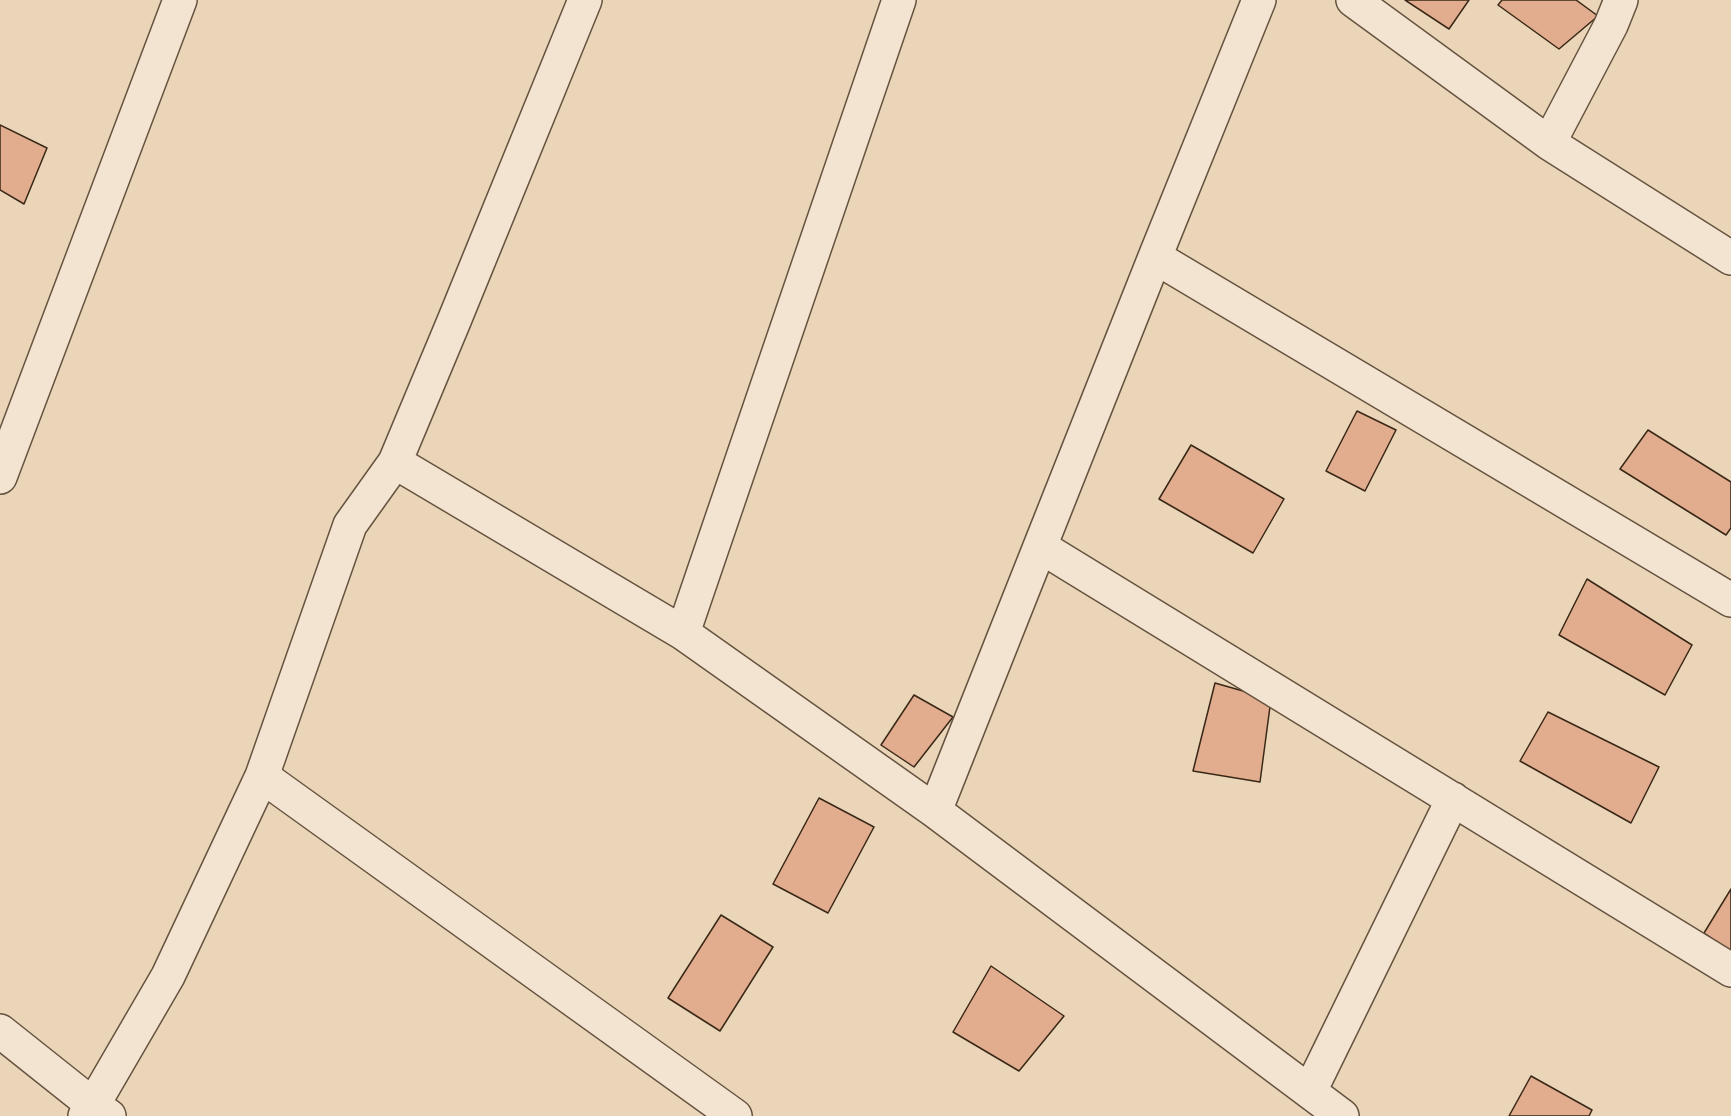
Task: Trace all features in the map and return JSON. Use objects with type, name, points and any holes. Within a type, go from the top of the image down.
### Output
[{"type":"street","points":[[0,477],[180,0]]},
{"type":"street","points":[[0,1031],[96,1112],[168,976],[262,776],[350,525],[395,462],[585,0]]},
{"type":"street","points":[[682,633],[899,0]]},
{"type":"street","points":[[936,811],[1259,0]]},
{"type":"street","points":[[1353,0],[1549,143],[1731,258]]},
{"type":"street","points":[[1549,143],[1611,25],[1621,0]]},
{"type":"street","points":[[1155,257],[1731,600]]},
{"type":"street","points":[[395,462],[682,633],[936,811],[1342,1116]]},
{"type":"street","points":[[1041,546],[1731,970]]},
{"type":"street","points":[[262,776],[735,1116]]},
{"type":"street","points":[[1310,1092],[1453,799]]},
{"type":"building","points":[[1405,0],[1469,0],[1449,29]]},
{"type":"building","points":[[1502,0],[1576,0],[1598,16],[1559,49],[1498,5]]},
{"type":"building","points":[[0,125],[47,148],[24,204],[0,190]]},
{"type":"building","points":[[1357,411],[1396,430],[1365,491],[1326,471]]},
{"type":"building","points":[[1648,430],[1731,482],[1731,528],[1726,535],[1620,469]]},
{"type":"building","points":[[1191,445],[1284,499],[1253,553],[1159,499]]},
{"type":"building","points":[[1587,579],[1692,645],[1665,695],[1559,635]]},
{"type":"building","points":[[1215,683],[1271,699],[1260,782],[1193,771]]},
{"type":"building","points":[[914,695],[953,717],[914,767],[881,745]]},
{"type":"building","points":[[1548,712],[1659,767],[1631,823],[1520,761]]},
{"type":"building","points":[[819,798],[874,827],[828,913],[773,884]]},
{"type":"building","points":[[1731,889],[1731,952],[1704,933]]},
{"type":"building","points":[[721,915],[773,947],[720,1031],[668,998]]},
{"type":"building","points":[[991,966],[1064,1016],[1019,1071],[953,1032]]},
{"type":"building","points":[[1531,1076],[1592,1110],[1589,1116],[1509,1116]]}]
